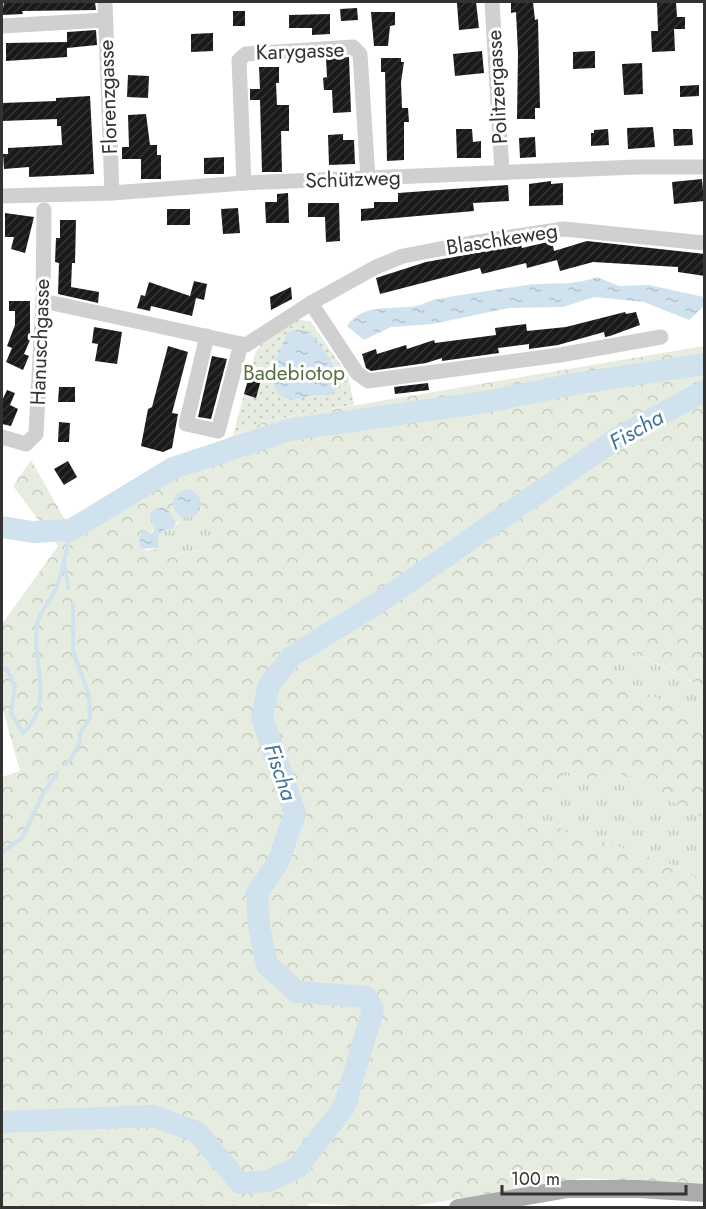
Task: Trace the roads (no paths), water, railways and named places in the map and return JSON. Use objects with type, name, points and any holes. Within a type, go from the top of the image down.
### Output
[{"type":"main road","points":[[458,1208],[568,1189],[705,1193]]},
{"type":"street","name":"Florenzgasse","points":[[105,2],[112,193]]},
{"type":"street","name":"Politzergasse","points":[[492,2],[502,172]]},
{"type":"street","points":[[2,26],[105,20]]},
{"type":"street","name":"Karygasse","points":[[244,183],[239,60],[246,54],[353,47],[360,54],[368,179]]},
{"type":"street","name":"Schützweg","points":[[2,196],[112,193],[244,183],[502,172],[705,167]]},
{"type":"street","name":"Hanuschgasse","points":[[2,437],[26,444],[36,434],[43,301],[44,210]]},
{"type":"street","name":"Blaschkeweg","points":[[241,344],[246,345],[314,301],[376,267],[403,256],[564,229],[705,243]]},
{"type":"street","points":[[43,301],[207,336],[241,344],[218,431],[186,424],[207,336]]},
{"type":"street","points":[[314,301],[357,373],[368,381],[560,355],[661,337]]},
{"type":"water","points":[[597,277],[619,286],[649,285],[704,297],[704,306],[689,320],[644,302],[594,297],[563,307],[509,308],[432,324],[391,327],[364,340],[347,326],[361,314],[378,309],[416,306],[435,300],[520,286],[578,282]]},
{"type":"water","points":[[289,331],[308,331],[328,357],[338,380],[338,387],[332,393],[290,399],[278,393],[274,386],[274,368],[281,347]]},
{"type":"water","points":[[187,490],[197,494],[201,504],[197,514],[187,518],[177,514],[173,504],[177,494]]},
{"type":"water","points":[[157,508],[164,508],[171,513],[176,523],[173,529],[164,530],[158,536],[158,548],[141,549],[139,539],[142,531],[152,534],[155,527],[151,522],[150,513]]},
{"type":"waterway","points":[[2,527],[33,532],[71,530],[173,468],[289,430],[485,402],[574,384],[704,364]]},
{"type":"waterway","name":"Fischa","points":[[2,1122],[153,1116],[197,1132],[240,1183],[268,1181],[297,1168],[344,1107],[373,1010],[366,997],[297,992],[267,965],[259,927],[257,893],[278,863],[295,813],[262,718],[269,685],[292,656],[381,601],[619,437],[704,391]]},
{"type":"waterway","points":[[2,670],[7,669],[15,686],[11,713],[23,733],[33,721],[40,696],[37,625],[56,588],[71,530]]},
{"type":"waterway","points":[[65,565],[68,588]]},
{"type":"waterway","points":[[66,764],[80,742],[80,733],[90,718],[89,695],[73,651],[73,603]]},
{"type":"waterway","points":[[2,852],[22,838],[44,792],[57,773]]},
{"type":"railway","points":[[648,1208],[659,1208]]},
{"type":"park label","name":"Badebiotop","points":[[294,373]]}]
